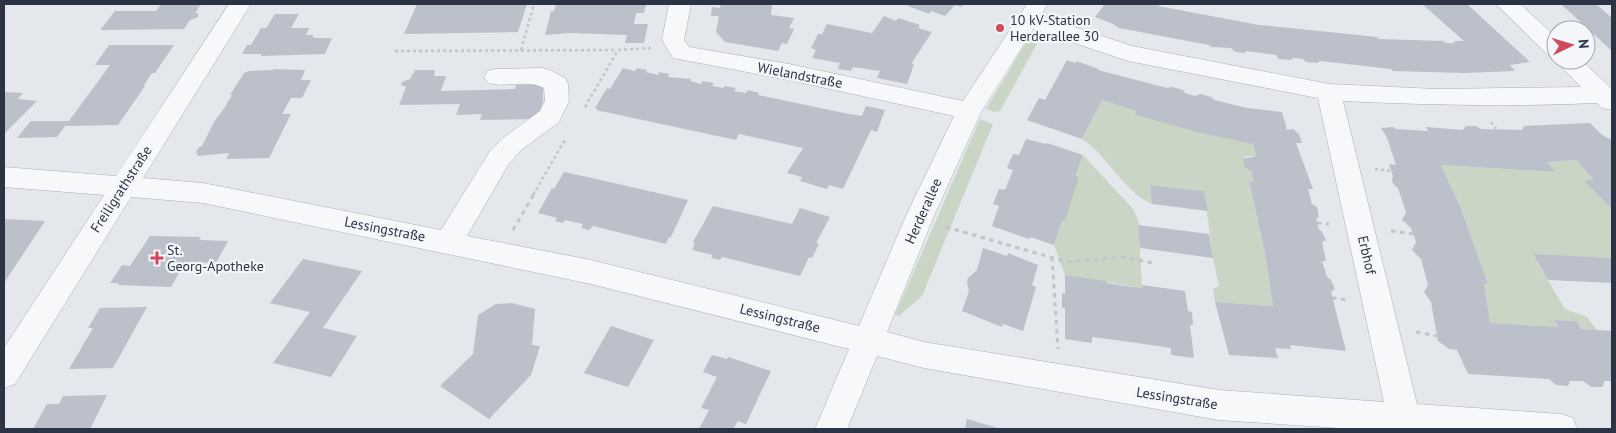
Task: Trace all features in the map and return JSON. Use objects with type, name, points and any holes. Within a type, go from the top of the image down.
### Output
[{"type":"street","name":"Freiligrathstraße","points":[[4,374],[240,4]]},
{"type":"street","points":[[676,47],[673,40],[680,4]]},
{"type":"street","points":[[1507,4],[1546,41]]},
{"type":"street","points":[[1032,11],[1128,53],[1329,92],[1436,97],[1607,98]]},
{"type":"street","name":"Herderallee","points":[[831,429],[919,218],[969,111],[1032,11]]},
{"type":"street","name":"Wielandstraße","points":[[676,47],[681,52],[789,72],[969,111]]},
{"type":"street","points":[[1578,70],[1607,98]]},
{"type":"street","points":[[449,242],[499,158],[512,144],[550,116],[557,101],[556,84],[542,76],[496,77]]},
{"type":"street","name":"Erbhof","points":[[1329,92],[1404,418]]},
{"type":"street","name":"Lessingstraße","points":[[4,177],[203,193],[601,274],[924,355],[1219,406],[1550,429]]},
{"type":"path","points":[[521,50],[534,4]]},
{"type":"path","points":[[395,51],[618,50],[676,47]]},
{"type":"path","points":[[583,109],[618,50]]},
{"type":"path","points":[[500,253],[568,135]]},
{"type":"path","points":[[919,218],[1067,262],[1122,258],[1153,263]]},
{"type":"path","points":[[1052,257],[1058,354]]},
{"type":"green space","points":[[1030,35],[1034,37],[1037,44],[1000,111],[994,112],[986,109]]},
{"type":"green space","points":[[1102,100],[1136,111],[1135,115],[1253,144],[1256,156],[1247,156],[1243,159],[1245,168],[1251,171],[1254,182],[1249,181],[1265,253],[1273,306],[1215,302],[1213,289],[1219,286],[1213,258],[1204,191],[1150,185],[1152,204],[1132,191],[1100,154],[1082,139]]},
{"type":"green space","points":[[980,119],[993,124],[922,296],[899,316],[895,315]]},
{"type":"green space","points":[[1083,155],[1133,209],[1138,220],[1142,288],[1065,275],[1054,245],[1062,221],[1065,221]]},
{"type":"green space","points":[[1576,160],[1593,179],[1584,181],[1612,209],[1612,258],[1533,255],[1565,309],[1587,317],[1597,330],[1581,329],[1577,321],[1555,320],[1559,327],[1490,323],[1484,284],[1488,284],[1460,206],[1441,165],[1554,172],[1547,162]]},
{"type":"building","points":[[161,4],[201,4],[195,13],[198,13],[198,17],[190,20],[184,29],[100,30],[115,11],[156,11]]},
{"type":"building","points":[[417,4],[527,4],[518,32],[404,34]]},
{"type":"building","points":[[556,4],[646,5],[644,13],[636,13],[634,24],[648,24],[644,43],[625,43],[627,35],[571,33],[545,35],[551,11],[554,11]]},
{"type":"building","points":[[721,4],[772,4],[771,15],[794,18],[789,28],[794,29],[787,44],[782,43],[778,51],[725,42],[716,32],[719,16],[711,16],[712,7],[720,8]]},
{"type":"building","points":[[910,4],[964,4],[961,7],[955,5],[945,16],[931,11],[929,14],[908,6]]},
{"type":"building","points":[[1105,4],[1161,4],[1158,6],[1259,25],[1377,37],[1378,39],[1455,43],[1454,41],[1464,41],[1422,4],[1467,4],[1530,62],[1510,65],[1515,71],[1464,73],[1392,71],[1391,69],[1320,61],[1317,63],[1306,62],[1303,59],[1279,59],[1276,55],[1247,51],[1244,53],[1235,52],[1231,48],[1211,47],[1209,45],[1119,28],[1095,17]]},
{"type":"building","points":[[1561,4],[1596,4],[1612,18],[1612,51],[1596,36],[1596,20],[1578,20]]},
{"type":"building","points":[[275,14],[299,14],[291,28],[309,28],[306,35],[312,35],[314,38],[332,38],[325,54],[261,56],[262,54],[242,54],[247,45],[251,45],[261,28],[266,28]]},
{"type":"building","points":[[884,16],[896,21],[898,18],[920,25],[918,28],[932,32],[911,64],[914,64],[907,84],[877,78],[880,71],[853,67],[851,71],[838,69],[840,63],[812,58],[816,50],[811,48],[818,34],[822,34],[827,24],[872,33]]},
{"type":"building","points":[[109,45],[174,45],[155,73],[152,73],[118,125],[65,126],[57,137],[17,138],[31,121],[69,121],[110,65],[95,65]]},
{"type":"building","points":[[1067,60],[1167,88],[1172,87],[1183,90],[1185,93],[1195,96],[1201,94],[1214,100],[1247,108],[1282,112],[1287,130],[1293,129],[1299,134],[1302,143],[1296,143],[1313,189],[1308,189],[1312,204],[1317,207],[1319,217],[1316,219],[1319,229],[1326,240],[1322,242],[1326,261],[1322,261],[1327,277],[1331,280],[1335,289],[1331,292],[1346,351],[1290,345],[1291,349],[1275,348],[1278,358],[1229,355],[1215,302],[1273,306],[1265,253],[1249,181],[1254,182],[1251,171],[1245,168],[1243,159],[1256,156],[1253,144],[1201,133],[1135,115],[1136,111],[1102,100],[1082,139],[1027,120],[1039,98],[1045,100]]},
{"type":"building","points":[[623,68],[635,71],[637,68],[647,70],[646,72],[658,75],[659,72],[669,74],[668,77],[691,79],[690,81],[701,84],[703,81],[714,83],[712,86],[736,88],[734,91],[746,93],[748,90],[759,93],[758,95],[849,114],[862,116],[866,106],[885,110],[877,132],[871,130],[843,189],[829,185],[827,189],[800,181],[802,177],[787,173],[803,148],[739,134],[736,140],[596,110],[597,108],[595,108],[607,88],[610,89]]},
{"type":"building","points":[[274,69],[305,70],[301,80],[311,80],[302,98],[291,98],[282,114],[291,114],[269,158],[226,159],[229,153],[198,156],[196,152],[202,146],[214,122],[225,107],[244,73]]},
{"type":"building","points":[[415,70],[435,70],[434,76],[446,76],[441,91],[515,89],[516,85],[543,84],[543,102],[537,119],[480,120],[482,114],[456,115],[460,104],[399,105],[406,87],[401,85],[402,82],[410,79]]},
{"type":"building","points":[[4,92],[23,93],[18,99],[37,101],[4,134]]},
{"type":"building","points":[[1590,123],[1602,135],[1612,140],[1612,209],[1584,181],[1593,179],[1576,160],[1547,162],[1555,172],[1441,165],[1460,206],[1488,284],[1484,284],[1490,323],[1559,327],[1554,320],[1577,321],[1581,329],[1612,331],[1612,381],[1604,381],[1603,387],[1591,387],[1583,381],[1570,381],[1568,386],[1556,385],[1549,379],[1468,374],[1457,350],[1449,349],[1438,341],[1431,302],[1424,292],[1428,285],[1421,259],[1412,250],[1416,242],[1411,228],[1402,220],[1406,212],[1398,188],[1393,184],[1393,176],[1389,164],[1396,165],[1387,138],[1381,128],[1393,127],[1396,129],[1428,131],[1426,127],[1463,130],[1466,126],[1476,126],[1481,129],[1522,130],[1524,126]]},
{"type":"building","points":[[1026,139],[1047,143],[1083,155],[1076,176],[1079,177],[1065,221],[1062,221],[1054,245],[1030,237],[1029,239],[992,226],[999,206],[993,204],[999,189],[1005,190],[1013,170],[1007,168],[1013,154],[1019,155]]},
{"type":"building","points":[[564,172],[688,200],[666,244],[593,226],[589,230],[581,228],[583,224],[565,220],[563,223],[555,221],[557,218],[538,213],[552,188],[554,189]]},
{"type":"building","points":[[1150,185],[1204,191],[1208,211],[1152,204]]},
{"type":"building","points":[[713,206],[792,224],[800,208],[830,217],[816,243],[819,244],[812,258],[809,257],[800,276],[722,257],[720,260],[711,258],[713,255],[692,250],[695,243],[693,242]]},
{"type":"building","points":[[4,219],[45,221],[4,283]]},
{"type":"building","points":[[1138,225],[1209,234],[1213,258],[1140,248]]},
{"type":"building","points":[[150,236],[201,237],[199,240],[228,241],[216,263],[185,262],[171,287],[110,283],[122,265],[130,266]]},
{"type":"building","points":[[983,248],[1007,256],[1008,253],[1038,265],[1032,285],[1036,287],[1023,331],[1003,324],[1002,327],[962,311],[969,291],[968,278],[977,270]]},
{"type":"building","points":[[1533,254],[1612,258],[1612,283],[1548,280]]},
{"type":"building","points":[[303,259],[362,271],[323,328],[357,336],[331,377],[273,363],[310,312],[270,303]]},
{"type":"building","points":[[1065,275],[1126,286],[1142,288],[1142,285],[1185,291],[1188,311],[1192,312],[1193,325],[1190,325],[1194,358],[1171,355],[1171,348],[1092,337],[1092,343],[1065,339],[1065,308],[1062,308],[1062,293],[1065,294]]},
{"type":"building","points":[[512,303],[535,309],[532,345],[540,346],[531,375],[489,419],[440,386],[473,354],[478,315],[496,304]]},
{"type":"building","points":[[147,307],[113,368],[69,369],[93,328],[88,328],[100,308]]},
{"type":"building","points":[[611,326],[654,340],[628,387],[584,373]]},
{"type":"building","points":[[712,355],[727,359],[728,357],[771,371],[746,424],[738,421],[733,429],[699,429],[709,410],[701,408],[717,377],[703,372]]},
{"type":"building","points":[[107,395],[90,429],[33,429],[47,404],[59,404],[63,396]]},
{"type":"building","points":[[967,419],[1001,429],[965,429]]},
{"type":"place","name":"10 kV-Station Herderallee 30","points":[[1000,28]]},
{"type":"place","name":"St. Georg-Apotheke","points":[[157,258]]}]
